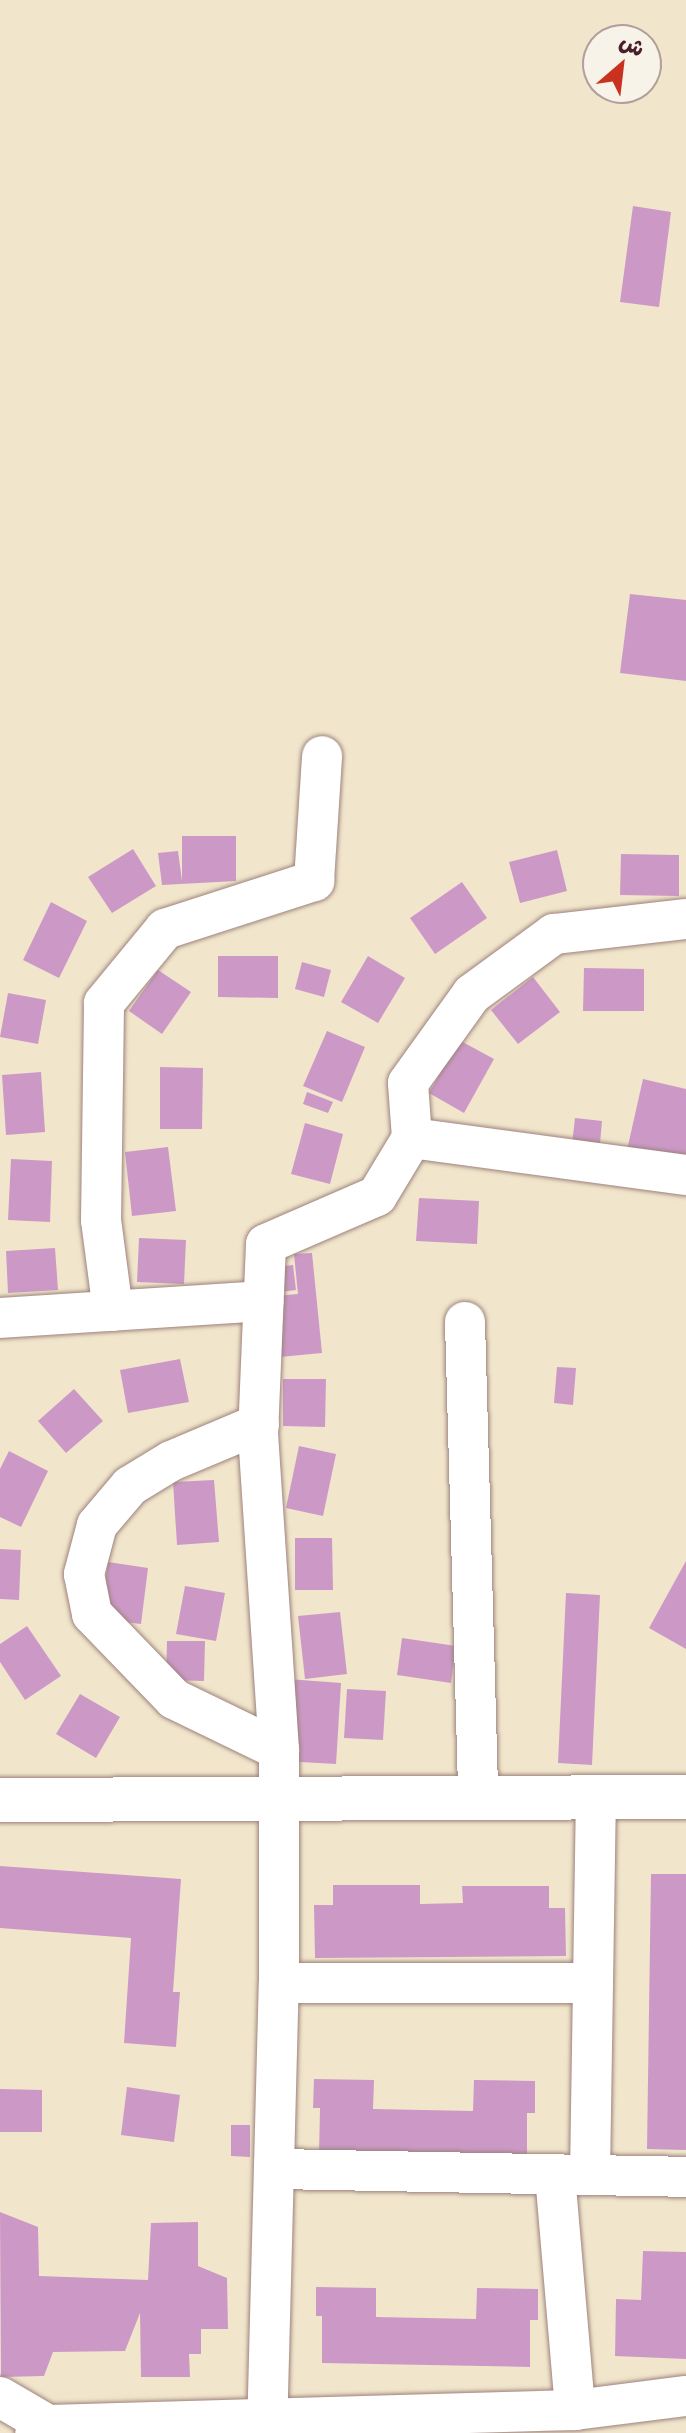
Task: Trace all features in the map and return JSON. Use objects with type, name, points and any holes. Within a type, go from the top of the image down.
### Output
[{"type":"main road","points":[[0,1800],[686,1797]]},
{"type":"street","points":[[113,1311],[101,1220],[104,1003],[165,929],[314,881],[322,756]]},
{"type":"street","points":[[268,2426],[277,2169],[279,1750],[259,1424],[266,1244],[377,1196],[412,1138],[408,1083],[472,994],[554,934],[686,919]]},
{"type":"street","points":[[412,1138],[686,1175]]},
{"type":"street","points":[[0,1318],[263,1301]]},
{"type":"street","points":[[465,1322],[478,1797]]},
{"type":"street","points":[[259,1424],[171,1461],[130,1486],[97,1525],[84,1574],[92,1614],[174,1699],[279,1750]]},
{"type":"street","points":[[575,2410],[573,2175],[593,1983],[596,1797]]},
{"type":"street","points":[[279,1983],[593,1983]]},
{"type":"street","points":[[277,2169],[686,2177]]},
{"type":"street","points":[[0,2397],[42,2429],[268,2426],[575,2410],[686,2396]]},
{"type":"building","points":[[633,206],[671,212],[659,307],[620,302]]},
{"type":"building","points":[[630,594],[686,600],[686,681],[620,673]]},
{"type":"building","points":[[182,836],[236,836],[236,881],[162,885],[158,853],[178,851],[182,881]]},
{"type":"building","points":[[133,849],[156,886],[112,913],[88,877]]},
{"type":"building","points":[[557,850],[567,891],[520,903],[509,862]]},
{"type":"building","points":[[621,854],[679,855],[679,896],[620,895]]},
{"type":"building","points":[[462,882],[487,918],[435,954],[410,918]]},
{"type":"building","points":[[51,902],[87,921],[59,978],[23,960]]},
{"type":"building","points":[[218,956],[278,956],[278,998],[218,997]]},
{"type":"building","points":[[368,956],[405,978],[378,1023],[341,1002]]},
{"type":"building","points":[[302,962],[331,970],[324,997],[295,989]]},
{"type":"building","points":[[584,968],[644,969],[644,1011],[583,1011]]},
{"type":"building","points":[[158,970],[191,992],[162,1034],[129,1011]]},
{"type":"building","points":[[533,977],[560,1012],[518,1044],[491,1010]]},
{"type":"building","points":[[8,993],[46,1000],[38,1044],[0,1037]]},
{"type":"building","points":[[327,1031],[365,1047],[342,1102],[303,1086]]},
{"type":"building","points":[[459,1040],[494,1059],[464,1113],[429,1093]]},
{"type":"building","points":[[160,1067],[203,1068],[202,1129],[160,1129]]},
{"type":"building","points":[[41,1072],[45,1132],[6,1135],[2,1075]]},
{"type":"building","points":[[643,1079],[686,1089],[686,1164],[627,1150]]},
{"type":"building","points":[[307,1092],[333,1102],[328,1113],[303,1104]]},
{"type":"building","points":[[575,1118],[602,1121],[599,1155],[571,1153]]},
{"type":"building","points":[[305,1123],[343,1134],[330,1184],[291,1174]]},
{"type":"building","points":[[168,1147],[176,1211],[132,1216],[125,1152]]},
{"type":"building","points":[[11,1159],[52,1161],[50,1222],[8,1220]]},
{"type":"building","points":[[419,1198],[479,1201],[477,1244],[416,1241]]},
{"type":"building","points":[[139,1238],[186,1240],[184,1284],[137,1282]]},
{"type":"building","points":[[55,1248],[58,1290],[8,1293],[6,1251]]},
{"type":"building","points":[[312,1253],[322,1353],[280,1357],[274,1296],[298,1294],[294,1254]]},
{"type":"building","points":[[293,1265],[296,1290],[280,1292],[277,1267]]},
{"type":"building","points":[[180,1359],[189,1402],[128,1413],[120,1370]]},
{"type":"building","points":[[557,1367],[576,1368],[573,1405],[554,1403]]},
{"type":"building","points":[[283,1379],[326,1379],[325,1427],[283,1426]]},
{"type":"building","points":[[74,1389],[103,1421],[66,1453],[38,1421]]},
{"type":"building","points":[[299,1446],[336,1454],[323,1516],[286,1508]]},
{"type":"building","points":[[9,1451],[48,1471],[21,1527],[0,1517],[0,1469]]},
{"type":"building","points":[[214,1480],[219,1542],[177,1545],[173,1482]]},
{"type":"building","points":[[295,1538],[332,1538],[333,1590],[295,1590]]},
{"type":"building","points":[[0,1549],[21,1550],[19,1600],[0,1599]]},
{"type":"building","points":[[686,1561],[686,1649],[649,1628]]},
{"type":"building","points":[[108,1562],[148,1568],[141,1624],[100,1619]]},
{"type":"building","points":[[185,1586],[225,1593],[216,1641],[176,1634]]},
{"type":"building","points":[[566,1593],[600,1595],[592,1765],[558,1763]]},
{"type":"building","points":[[340,1612],[347,1674],[305,1679],[298,1616]]},
{"type":"building","points":[[27,1626],[61,1676],[25,1700],[0,1662],[0,1644]]},
{"type":"building","points":[[402,1638],[456,1646],[451,1683],[397,1675]]},
{"type":"building","points":[[167,1641],[205,1641],[204,1681],[166,1680]]},
{"type":"building","points":[[288,1679],[341,1683],[336,1764],[283,1761]]},
{"type":"building","points":[[347,1689],[386,1691],[383,1740],[344,1738]]},
{"type":"building","points":[[80,1694],[120,1717],[96,1758],[56,1734]]},
{"type":"building","points":[[0,1866],[181,1879],[173,1992],[180,1992],[176,2047],[124,2043],[131,1938],[0,1928]]},
{"type":"building","points":[[651,1874],[686,1874],[686,2150],[647,2149]]},
{"type":"building","points":[[333,1885],[420,1885],[420,1904],[463,1903],[462,1886],[549,1886],[549,1908],[565,1908],[566,1956],[315,1958],[314,1905],[333,1905]]},
{"type":"building","points":[[314,2079],[374,2080],[373,2109],[473,2111],[474,2080],[535,2081],[535,2113],[527,2113],[527,2159],[319,2155],[320,2108],[313,2108]]},
{"type":"building","points":[[127,2087],[180,2095],[174,2142],[121,2135]]},
{"type":"building","points":[[0,2089],[42,2090],[42,2132],[0,2132]]},
{"type":"building","points":[[231,2125],[250,2125],[250,2157],[231,2156]]},
{"type":"building","points":[[0,2212],[38,2227],[39,2276],[148,2280],[151,2223],[198,2222],[198,2266],[227,2278],[228,2329],[201,2329],[201,2354],[189,2354],[190,2377],[141,2377],[140,2313],[125,2351],[53,2352],[44,2376],[1,2377]]},
{"type":"building","points":[[643,2251],[686,2252],[686,2359],[615,2356],[616,2299],[641,2300]]},
{"type":"building","points":[[316,2287],[376,2288],[376,2317],[476,2319],[477,2288],[538,2289],[538,2320],[530,2320],[530,2367],[322,2363],[322,2316],[316,2316]]}]
